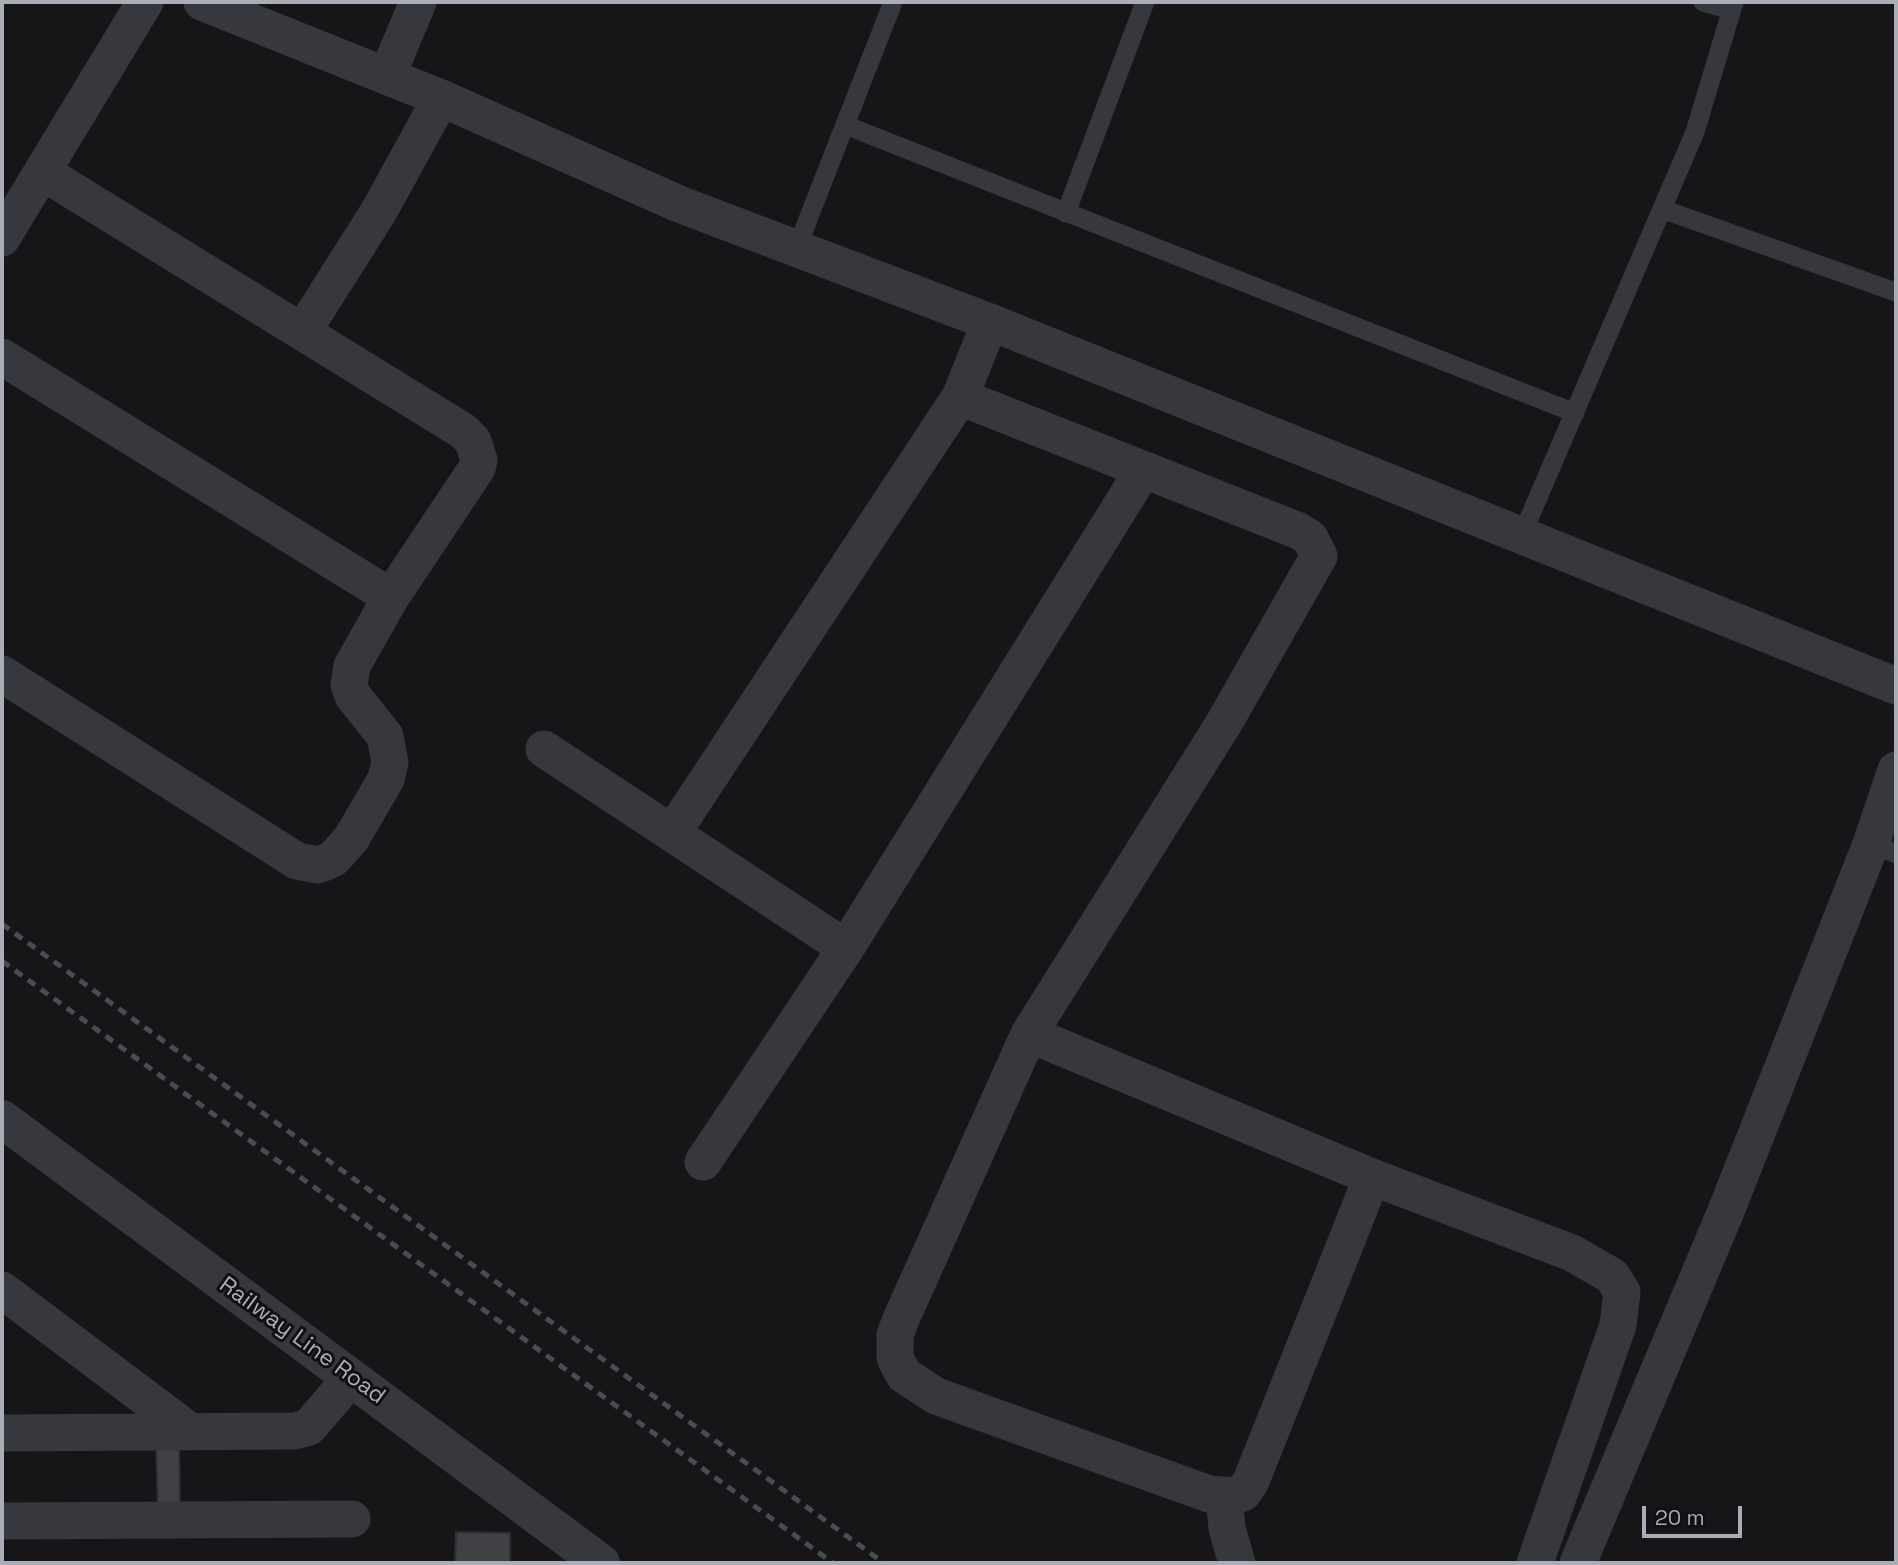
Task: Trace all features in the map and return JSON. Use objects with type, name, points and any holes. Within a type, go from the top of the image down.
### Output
[{"type":"street","points":[[2,238],[44,173],[145,2]]},
{"type":"street","points":[[202,2],[441,98],[679,204],[989,322],[1896,686]]},
{"type":"street","points":[[387,76],[418,2]]},
{"type":"street","points":[[303,331],[379,211],[441,98]]},
{"type":"street","points":[[2,674],[297,861],[318,865],[334,858],[351,839],[386,779],[390,748],[385,736],[361,708],[349,685],[352,666],[391,597],[477,468],[478,449],[463,432],[44,173]]},
{"type":"street","points":[[673,832],[960,397],[989,322]]},
{"type":"street","points":[[2,357],[391,597]]},
{"type":"street","points":[[960,397],[1142,472],[1299,531],[1310,538],[1319,556],[1224,723],[1029,1034],[901,1319],[895,1335],[895,1358],[904,1375],[936,1396],[1224,1497],[1243,1493],[1251,1481],[1372,1177]]},
{"type":"street","points":[[703,1162],[846,948],[1142,472]]},
{"type":"street","points":[[544,749],[846,948]]},
{"type":"street","points":[[1578,1563],[1726,1211],[1884,849],[1896,770]]},
{"type":"street","points":[[1029,1034],[1372,1177],[1581,1256],[1600,1267],[1618,1283],[1622,1292],[1618,1325],[1535,1563]]},
{"type":"street","name":"Railway Line Road","points":[[2,1119],[601,1563]]},
{"type":"street","points":[[2,1290],[191,1432]]},
{"type":"street","points":[[2,1433],[295,1431],[309,1427],[351,1378]]},
{"type":"street","points":[[1224,1497],[1227,1528],[1237,1563]]},
{"type":"street","points":[[2,1521],[352,1518]]},
{"type":"lane","points":[[796,250],[893,2]]},
{"type":"lane","points":[[1066,213],[1145,2]]},
{"type":"lane","points":[[1521,537],[1695,132],[1732,6],[1703,2]]},
{"type":"lane","points":[[845,125],[1575,413]]},
{"type":"lane","points":[[1662,209],[1896,292]]},
{"type":"building","points":[[156,1437],[179,1437],[180,1513],[158,1514]]},
{"type":"building","points":[[456,1532],[510,1533],[510,1563],[455,1563]]},
{"type":"railway","points":[[2,924],[884,1563]]},
{"type":"railway","points":[[2,961],[833,1563]]}]
